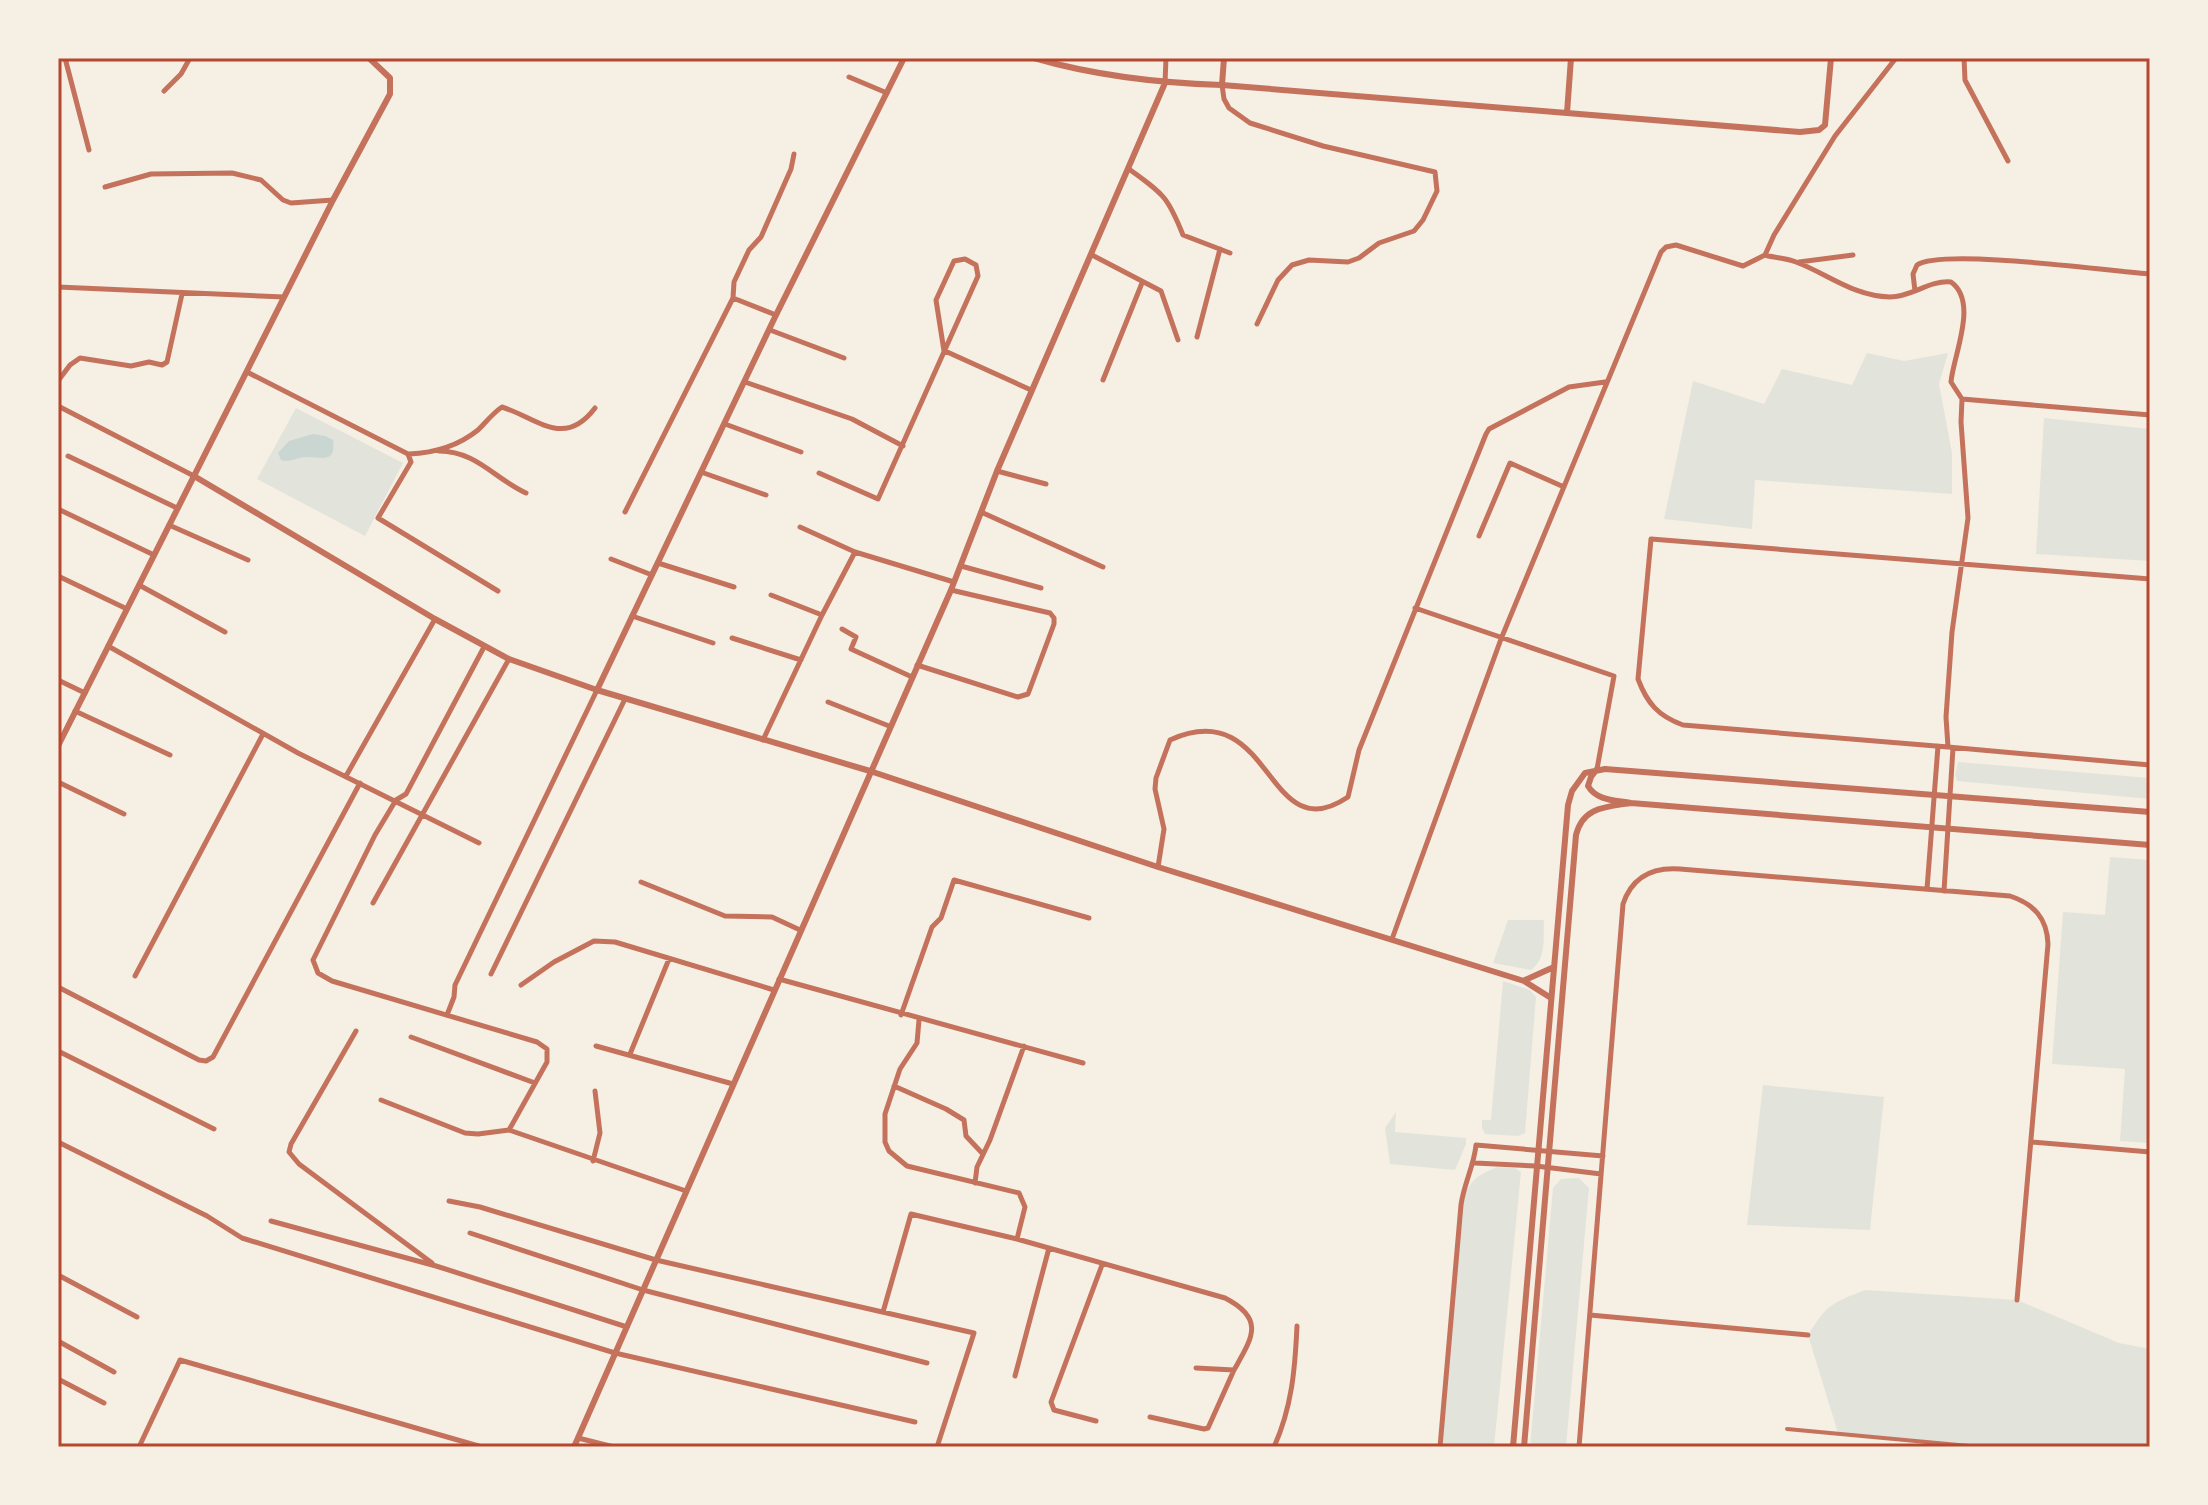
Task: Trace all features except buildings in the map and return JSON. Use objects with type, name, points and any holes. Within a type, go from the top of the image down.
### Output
[{"type":"street","points":[[65,58],[89,150]]},
{"type":"street","points":[[164,91],[181,74],[190,58]]},
{"type":"street","points":[[58,746],[391,89],[386,73],[369,58]]},
{"type":"street","points":[[447,1015],[455,985],[776,315],[904,58]]},
{"type":"street","points":[[1034,58],[1108,75],[1165,83],[1222,85],[1792,132],[1824,127],[1831,58]]},
{"type":"street","points":[[574,1447],[953,586],[1031,390],[1165,83],[1166,58]]},
{"type":"street","points":[[1224,58],[1224,99],[1234,114],[1250,123],[1323,146],[1435,172],[1437,191],[1414,231],[1379,243],[1348,262],[1309,260],[1292,265],[1278,280],[1257,324]]},
{"type":"street","points":[[1567,113],[1571,58]]},
{"type":"street","points":[[1392,939],[1501,639],[1661,252],[1666,247],[1676,245],[1743,266],[1765,255],[1835,136],[1896,58]]},
{"type":"street","points":[[1964,58],[1965,80],[2008,161]]},
{"type":"street","points":[[849,77],[887,93]]},
{"type":"street","points":[[625,512],[733,298],[734,282],[749,250],[761,237],[791,169],[794,154]]},
{"type":"street","points":[[1129,169],[1162,194],[1170,204],[1184,243]]},
{"type":"street","points":[[105,187],[151,174],[232,173],[261,180],[283,200],[291,203],[333,200]]},
{"type":"street","points":[[1183,235],[1230,253]]},
{"type":"street","points":[[1197,337],[1220,249]]},
{"type":"street","points":[[1092,255],[1161,291],[1178,340]]},
{"type":"street","points":[[1765,255],[1798,263],[1829,279],[1868,293],[1892,297],[1943,281],[1956,285],[1958,290],[1963,331],[1951,382],[1962,399],[1968,518],[1950,655],[1946,717],[1952,796],[1944,891]]},
{"type":"street","points":[[1798,263],[1853,255]]},
{"type":"street","points":[[819,473],[878,499],[978,276],[976,265],[965,259],[954,261],[936,300],[944,351]]},
{"type":"street","points":[[1915,291],[1913,274],[1917,265],[1930,259],[1985,260],[2150,274]]},
{"type":"street","points":[[1103,380],[1142,283]]},
{"type":"street","points":[[58,287],[285,297]]},
{"type":"street","points":[[58,381],[80,358],[131,366],[149,362],[162,365],[167,362],[182,294]]},
{"type":"street","points":[[733,298],[776,315]]},
{"type":"street","points":[[770,330],[844,358]]},
{"type":"street","points":[[944,351],[1031,390]]},
{"type":"street","points":[[247,372],[408,454],[450,451],[467,456],[526,493]]},
{"type":"street","points":[[745,382],[852,419],[903,446]]},
{"type":"street","points":[[1158,867],[1164,829],[1156,802],[1156,778],[1170,740],[1186,733],[1200,730],[1237,740],[1264,765],[1288,798],[1305,808],[1323,810],[1348,797],[1359,750],[1489,429],[1569,387],[1605,382]]},
{"type":"street","points":[[1962,399],[2150,415]]},
{"type":"street","points":[[58,406],[194,476],[435,619],[509,659],[625,699],[870,771],[1158,867],[1524,981],[1551,998]]},
{"type":"street","points":[[434,451],[457,443],[475,432],[504,407],[536,424],[561,428],[585,421],[595,408]]},
{"type":"street","points":[[725,424],[801,452]]},
{"type":"street","points":[[408,454],[411,462],[378,518],[498,591]]},
{"type":"street","points":[[68,456],[177,508]]},
{"type":"street","points":[[1479,536],[1510,463],[1564,487]]},
{"type":"street","points":[[997,471],[1046,484]]},
{"type":"street","points":[[701,472],[766,495]]},
{"type":"street","points":[[58,509],[154,555]]},
{"type":"street","points":[[981,512],[1103,567]]},
{"type":"street","points":[[169,525],[248,560]]},
{"type":"street","points":[[800,527],[855,552],[953,586],[1050,613],[1054,618],[1028,694],[1024,697],[916,665]]},
{"type":"street","points":[[2150,579],[1651,539],[1638,679],[1654,709],[1683,725],[2150,765]]},
{"type":"street","points":[[763,740],[855,552]]},
{"type":"street","points":[[611,559],[652,575]]},
{"type":"street","points":[[658,563],[734,587]]},
{"type":"street","points":[[961,566],[1041,588]]},
{"type":"street","points":[[58,576],[127,609]]},
{"type":"street","points":[[139,585],[225,632]]},
{"type":"street","points":[[771,595],[822,615]]},
{"type":"street","points":[[1415,608],[1614,676],[1597,769],[1588,786],[1599,798],[2150,845]]},
{"type":"street","points":[[632,616],[713,643]]},
{"type":"street","points":[[346,776],[435,619]]},
{"type":"street","points":[[842,629],[856,637],[851,649],[912,677]]},
{"type":"street","points":[[732,638],[801,660]]},
{"type":"street","points":[[108,646],[263,734],[479,843]]},
{"type":"street","points":[[484,647],[406,794],[396,800],[375,835],[313,960],[318,973],[332,981],[537,1042],[547,1049],[547,1062],[509,1130]]},
{"type":"street","points":[[373,903],[509,659]]},
{"type":"street","points":[[58,680],[85,693]]},
{"type":"street","points":[[491,974],[625,699]]},
{"type":"street","points":[[828,702],[889,726]]},
{"type":"street","points":[[75,711],[170,755]]},
{"type":"street","points":[[135,976],[263,734]]},
{"type":"street","points":[[1927,889],[1938,746]]},
{"type":"street","points":[[1513,1447],[1568,805],[1578,781],[1585,773],[1597,769],[2150,812]]},
{"type":"street","points":[[58,782],[124,814]]},
{"type":"street","points":[[58,987],[199,1060],[206,1061],[213,1057],[360,783]]},
{"type":"street","points":[[1524,1447],[1576,835],[1578,825],[1592,810],[1631,803]]},
{"type":"street","points":[[1579,1447],[1623,904],[1630,889],[1641,878],[1663,868],[2010,896],[2032,906],[2044,923],[2048,944],[2017,1300]]},
{"type":"street","points":[[901,1015],[932,927],[941,918],[954,880],[1089,918]]},
{"type":"street","points":[[641,882],[725,916],[772,917],[800,930]]},
{"type":"street","points":[[521,985],[554,962],[594,941],[615,942],[774,990]]},
{"type":"street","points":[[630,1054],[669,959]]},
{"type":"street","points":[[1524,981],[1554,967]]},
{"type":"street","points":[[779,979],[1083,1063]]},
{"type":"street","points":[[919,1020],[917,1043],[900,1069],[884,1122],[885,1142],[889,1151],[907,1166],[1016,1191],[1022,1196],[1025,1207],[1017,1239]]},
{"type":"street","points":[[356,1031],[289,1152],[299,1164],[436,1266]]},
{"type":"street","points":[[411,1037],[535,1083]]},
{"type":"street","points":[[596,1046],[733,1084]]},
{"type":"street","points":[[975,1183],[982,1153],[990,1140],[1024,1046]]},
{"type":"street","points":[[58,1051],[214,1129]]},
{"type":"street","points":[[894,1086],[964,1120],[966,1136],[982,1153]]},
{"type":"street","points":[[593,1161],[600,1133],[595,1091]]},
{"type":"street","points":[[381,1100],[465,1133],[509,1130],[686,1191]]},
{"type":"street","points":[[58,1142],[207,1216],[242,1238],[615,1353],[915,1422]]},
{"type":"street","points":[[2031,1142],[2150,1152]]},
{"type":"street","points":[[1440,1447],[1461,1205],[1467,1179],[1475,1163],[1476,1145],[1603,1156]]},
{"type":"street","points":[[1475,1163],[1601,1174]]},
{"type":"street","points":[[449,1201],[480,1207],[656,1260],[974,1333],[937,1447]]},
{"type":"street","points":[[883,1312],[911,1214],[1017,1239],[1225,1298],[1242,1307],[1249,1315],[1252,1330],[1208,1428],[1150,1417]]},
{"type":"street","points":[[271,1221],[436,1266],[627,1327]]},
{"type":"street","points":[[470,1233],[643,1290],[927,1363]]},
{"type":"street","points":[[1015,1376],[1049,1248]]},
{"type":"street","points":[[1096,1421],[1054,1410],[1051,1402],[1102,1265]]},
{"type":"street","points":[[58,1275],[137,1317]]},
{"type":"street","points":[[1590,1315],[1808,1335]]},
{"type":"street","points":[[1274,1447],[1285,1423],[1295,1381],[1297,1326]]},
{"type":"street","points":[[58,1341],[114,1372]]},
{"type":"street","points":[[139,1447],[180,1360],[482,1447]]},
{"type":"street","points":[[1196,1368],[1234,1370]]},
{"type":"street","points":[[58,1379],[104,1403]]},
{"type":"street","points":[[1787,1429],[1980,1447]]},
{"type":"street","points":[[578,1438],[614,1447]]},
{"type":"shaded area","points":[[1867,353],[1904,361],[1948,353],[1939,384],[1952,453],[1952,494],[1755,480],[1752,529],[1664,519],[1693,381],[1764,404],[1782,369],[1852,385]]},
{"type":"shaded area","points":[[296,408],[403,463],[365,536],[257,479]]},
{"type":"shaded area","points":[[2044,418],[2150,429],[2150,561],[2036,554]]},
{"type":"shaded area","points":[[313,434],[333,440],[330,456],[281,460],[278,453],[289,441]]},
{"type":"shaded area","points":[[1958,762],[2150,778],[2150,799],[1957,781]]},
{"type":"shaded area","points":[[2110,857],[2150,860],[2150,1143],[2120,1141],[2125,1069],[2052,1064],[2063,912],[2105,915]]},
{"type":"shaded area","points":[[1508,920],[1544,920],[1542,954],[1531,970],[1493,963]]},
{"type":"shaded area","points":[[1503,981],[1530,990],[1536,997],[1525,1133],[1518,1136],[1485,1134],[1482,1128],[1482,1120],[1491,1120]]},
{"type":"shaded area","points":[[1763,1085],[1884,1097],[1870,1230],[1747,1225]]},
{"type":"shaded area","points":[[1396,1112],[1395,1132],[1466,1138],[1455,1170],[1390,1164],[1385,1128]]},
{"type":"shaded area","points":[[1497,1167],[1515,1168],[1521,1172],[1494,1447],[1439,1447],[1461,1205],[1474,1180]]},
{"type":"shaded area","points":[[1579,1178],[1589,1188],[1566,1447],[1530,1447],[1553,1188],[1561,1179]]},
{"type":"shaded area","points":[[1865,1290],[2017,1300],[2119,1343],[2150,1349],[2150,1447],[1980,1447],[1838,1433],[1808,1335],[1831,1306]]}]
